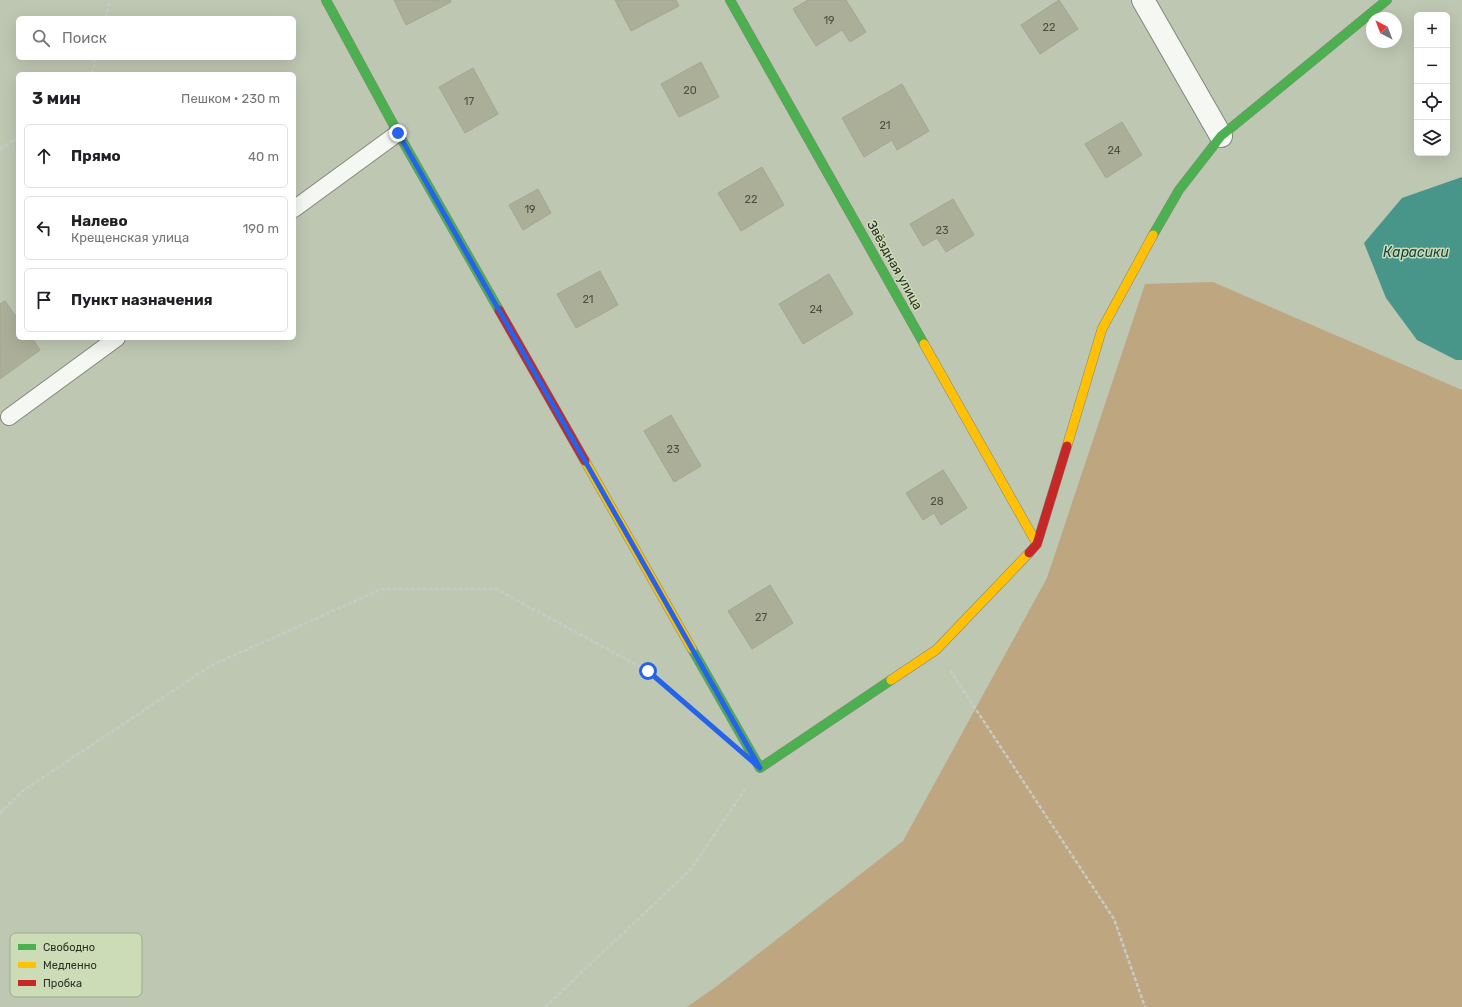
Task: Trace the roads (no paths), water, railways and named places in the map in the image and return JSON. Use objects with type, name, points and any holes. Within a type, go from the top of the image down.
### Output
[{"type":"street","points":[[326,0],[398,133],[760,768],[936,650],[1037,544],[1102,329],[1179,190],[1221,136],[1387,0]]},
{"type":"street","name":"Звёздная улица","points":[[730,0],[1037,544]]},
{"type":"street","points":[[1143,0],[1221,136]]},
{"type":"lane","points":[[296,208],[398,133]]},
{"type":"lane","points":[[9,416],[114,340]]},
{"type":"water","name":"Карасики","points":[[1462,177],[1462,360],[1456,360],[1417,340],[1386,298],[1364,243],[1402,198]]}]
